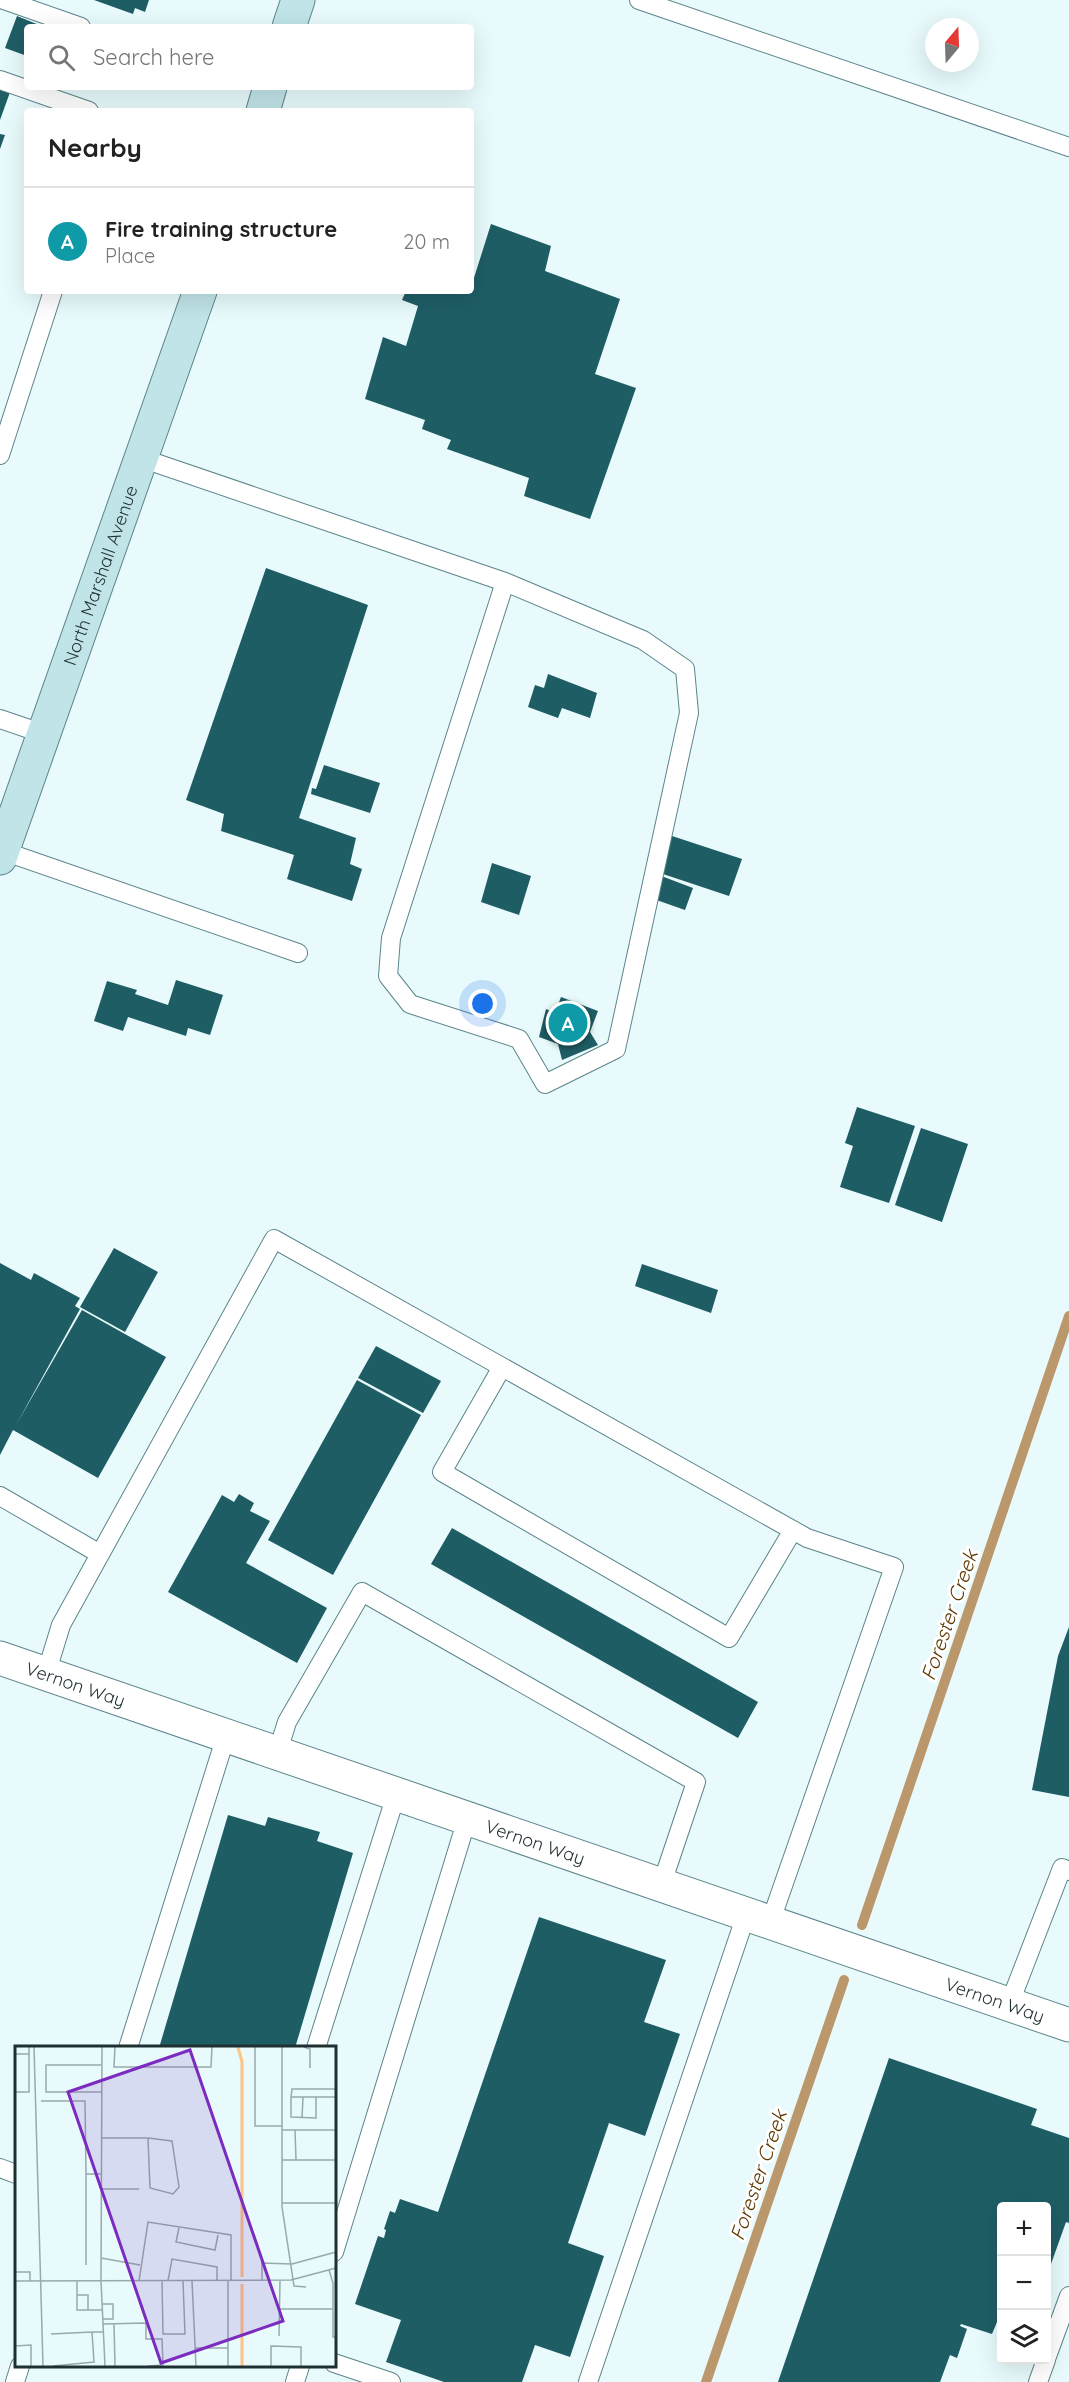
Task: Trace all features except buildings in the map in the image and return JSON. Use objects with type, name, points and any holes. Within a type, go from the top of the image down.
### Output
[{"type":"main road","points":[[290,24],[298,0]]},
{"type":"main road","name":"North Marshall Avenue","points":[[1,854],[199,294]]},
{"type":"street","name":"Vernon Way","points":[[0,1658],[1069,2025]]},
{"type":"lane","points":[[4,0],[72,24]]},
{"type":"lane","points":[[639,0],[1069,147]]},
{"type":"lane","points":[[0,80],[24,88]]},
{"type":"lane","points":[[29,90],[80,108]]},
{"type":"lane","points":[[0,455],[52,294]]},
{"type":"lane","points":[[141,458],[505,582],[643,640],[685,669],[689,713],[616,1049],[545,1084],[519,1039],[410,1004],[388,976],[391,938],[505,582]]},
{"type":"lane","points":[[0,719],[44,734]]},
{"type":"lane","points":[[1,854],[298,953]]},
{"type":"lane","points":[[46,1674],[61,1625],[274,1239],[807,1538],[894,1567],[758,1919],[588,2382]]},
{"type":"lane","points":[[502,1367],[442,1473],[729,1638],[793,1530]]},
{"type":"lane","points":[[0,1496],[100,1554]]},
{"type":"lane","points":[[277,1754],[287,1722],[362,1593],[696,1782],[662,1886]]},
{"type":"lane","points":[[130,2046],[226,1736]]},
{"type":"lane","points":[[317,2046],[396,1795]]},
{"type":"lane","points":[[336,2245],[467,1819]]},
{"type":"lane","points":[[1009,2005],[1062,1868],[1069,1871]]},
{"type":"lane","points":[[0,2168],[15,2174]]},
{"type":"lane","points":[[1051,2345],[1069,2296]]},
{"type":"lane","points":[[336,2364],[391,2382]]},
{"type":"lane","points":[[1038,2382],[1044,2364]]},
{"type":"lane","points":[[15,2382],[20,2367]]},
{"type":"lane","points":[[295,2382],[300,2367]]},
{"type":"waterway","name":"Forester Creek","points":[[862,1925],[1069,1316]]},
{"type":"waterway","name":"Forester Creek","points":[[706,2382],[844,1980]]},
{"type":"place","name":"Fire training structure","points":[[568,1023]]}]
